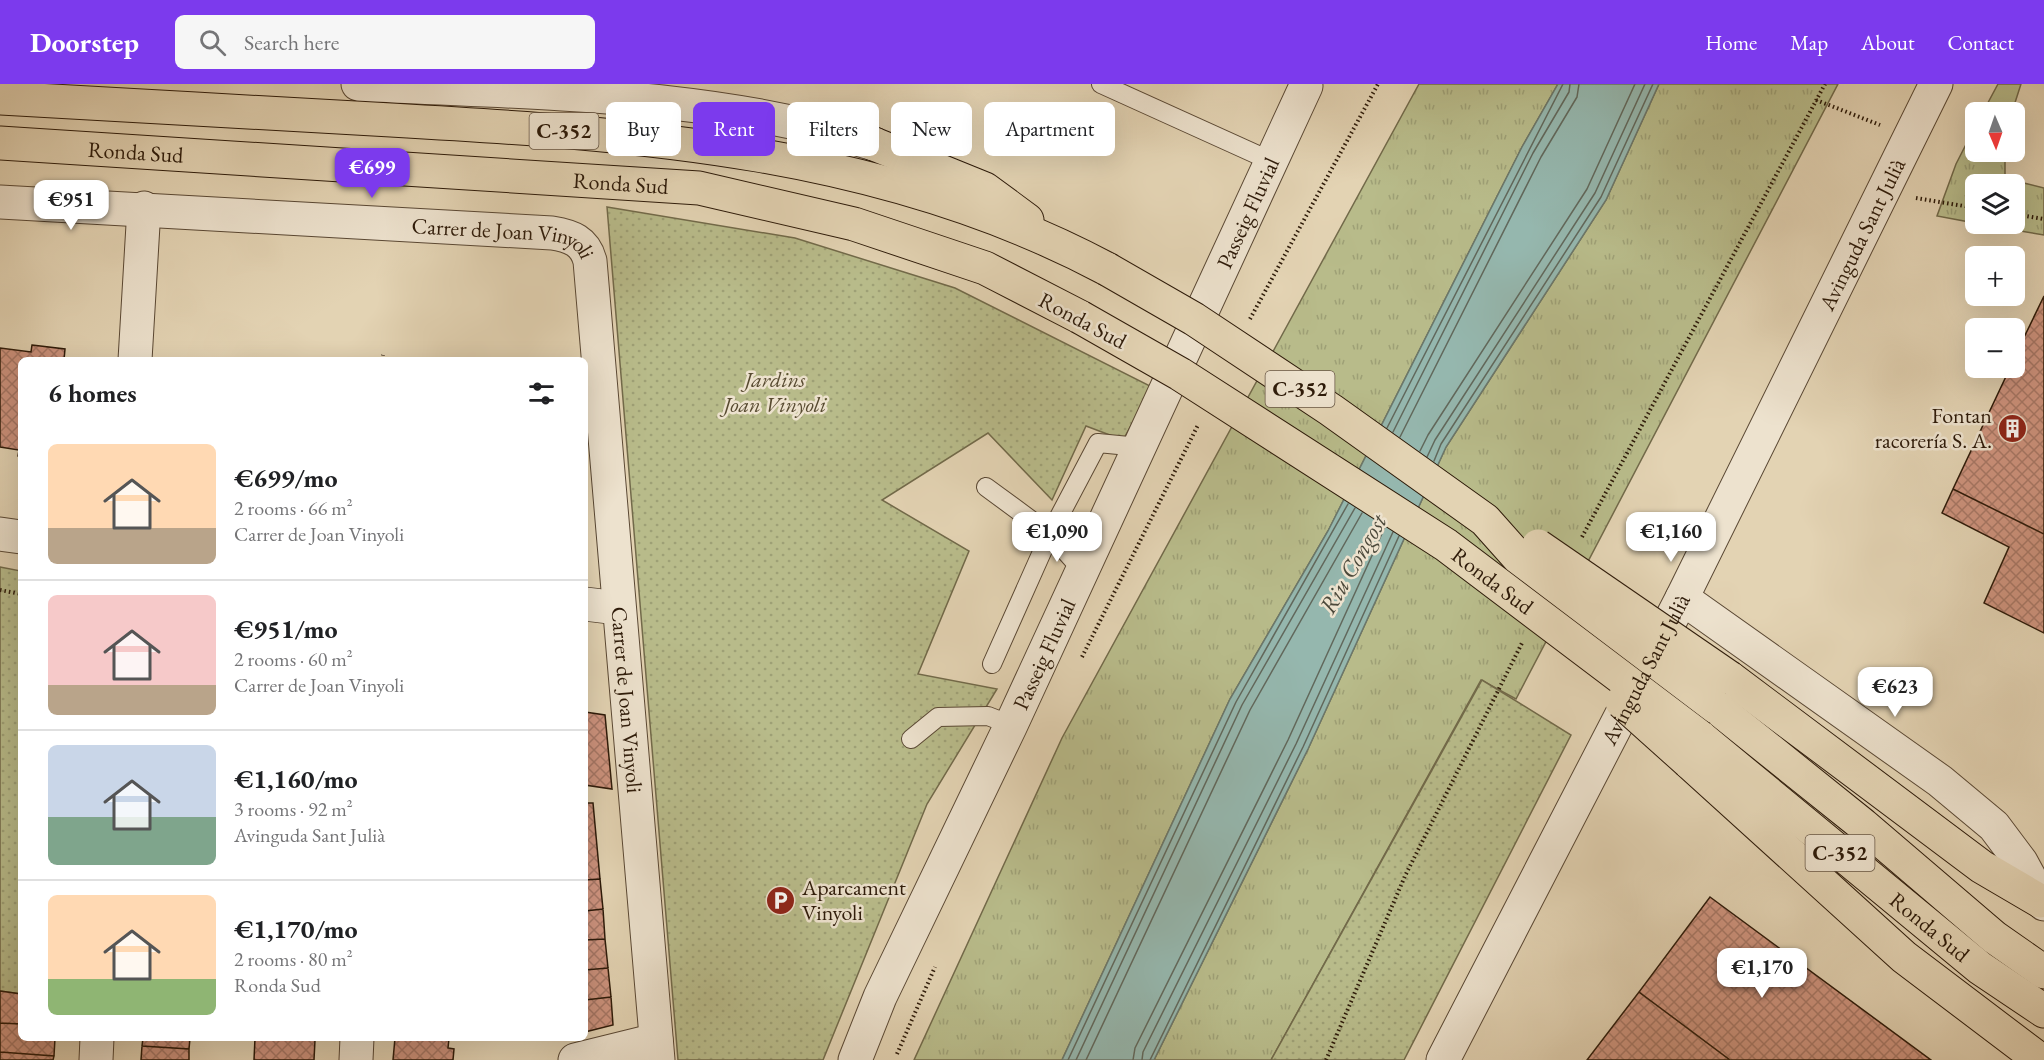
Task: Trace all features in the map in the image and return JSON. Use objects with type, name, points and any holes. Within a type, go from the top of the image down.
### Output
[{"type":"highway","name":"Ronda Sud","points":[[0,98],[510,127],[662,139],[787,160],[884,180],[1052,239],[1107,268],[1204,325],[1331,410],[1485,520],[1518,557],[1716,707],[1863,825],[1994,937],[2044,972]]},
{"type":"highway","name":"Ronda Sud","points":[[0,143],[699,188],[876,231],[985,268],[1080,317],[1180,374],[1446,545],[1695,750],[1980,968],[2044,1011]]},
{"type":"highway","points":[[879,146],[985,189],[1052,239]]},
{"type":"highway","points":[[1485,520],[1530,540],[1730,678],[1982,867],[2042,902]]},
{"type":"highway","points":[[1695,750],[1905,957],[2040,1060]]},
{"type":"street","points":[[358,84],[581,90],[716,107],[787,121]]},
{"type":"street","name":"Avinguda Sant Julià","points":[[1443,1060],[1682,598],[1936,84]]},
{"type":"street","name":"Passeig Fluvial","points":[[855,1060],[880,997],[1011,725],[1306,85]]},
{"type":"street","name":"Carrer de Joan Vinyoli","points":[[0,202],[144,208],[354,223],[552,233],[564,235],[581,243],[587,249],[590,261],[657,1050]]},
{"type":"street","points":[[135,357],[144,208]]},
{"type":"street","points":[[0,534],[18,537]]},
{"type":"street","points":[[1682,598],[1940,781],[1994,826],[2021,862],[2042,902]]},
{"type":"street","points":[[588,604],[618,608]]},
{"type":"street","points":[[96,1060],[97,1041]]},
{"type":"street","points":[[356,1060],[357,1041]]},
{"type":"street","points":[[576,1060],[657,1050]]},
{"type":"lane","points":[[1101,84],[1271,161]]},
{"type":"lane","points":[[992,664],[1050,534],[1098,443],[1139,447]]},
{"type":"lane","points":[[986,487],[1050,534],[1082,570]]},
{"type":"lane","points":[[911,740],[938,717],[987,716],[1011,725]]},
{"type":"path","points":[[1249,322],[1378,84]]},
{"type":"path","points":[[1816,100],[1911,138]]},
{"type":"path","points":[[1882,193],[1965,206]]},
{"type":"path","points":[[2025,216],[2044,219]]},
{"type":"path","points":[[1081,660],[1201,418]]},
{"type":"path","points":[[0,590],[18,593]]},
{"type":"path","points":[[894,1060],[939,958]]},
{"type":"green space","points":[[1419,84],[1558,84],[1522,147],[1328,531],[1230,699],[1062,1060],[914,1060],[1062,738]]},
{"type":"green space","points":[[1659,84],[1838,84],[1516,699],[1481,680],[1271,1060],[1154,1060],[1308,749],[1446,447],[1606,200]]},
{"type":"green space","points":[[1998,84],[2021,84],[2015,102],[1988,102]]},
{"type":"green space","points":[[1965,146],[1965,162],[2005,162],[2005,174],[1965,174],[1965,221],[1937,216],[1956,164]]},
{"type":"green space","points":[[2025,183],[2044,188],[2044,235],[2025,232]]},
{"type":"green space","name":"Jardins Joan Vinyoli","points":[[607,207],[795,238],[955,288],[1152,387],[1123,440],[1086,426],[1052,500],[988,433],[882,500],[969,551],[918,674],[997,689],[927,804],[823,1060],[678,1060]]},
{"type":"green space","points":[[0,567],[18,570],[18,994],[0,991]]},
{"type":"green space","points":[[1482,680],[1571,735],[1404,1060],[1271,1060]]},
{"type":"water","name":"Riu Congost","points":[[1558,84],[1659,84],[1606,200],[1446,447],[1308,749],[1154,1060],[1062,1060],[1230,699],[1328,531],[1522,147]]},
{"type":"building","name":"Fontan racorería S. A.","points":[[2044,296],[2044,534],[1953,489],[2005,378],[2025,378],[2025,335]]},
{"type":"building","points":[[32,345],[65,349],[64,357],[18,357],[18,450],[0,447],[0,348],[31,352]]},
{"type":"building","points":[[1953,489],[2044,534],[2044,633],[1984,603],[2009,547],[1942,513]]},
{"type":"building","points":[[588,712],[605,715],[612,789],[588,785]]},
{"type":"building","points":[[588,803],[593,803],[600,879],[588,880]]},
{"type":"building","points":[[600,879],[603,909],[588,911],[588,880]]},
{"type":"building","points":[[1710,897],[1931,1060],[1730,1060],[1639,992]]},
{"type":"building","points":[[603,909],[605,939],[588,940],[588,911]]},
{"type":"building","points":[[605,939],[608,968],[588,970],[588,940]]},
{"type":"building","points":[[608,968],[611,997],[588,1000],[588,970]]},
{"type":"building","points":[[0,991],[18,994],[18,1024],[0,1023]]},
{"type":"building","points":[[1639,992],[1730,1060],[1587,1060]]},
{"type":"building","points":[[611,997],[613,1025],[588,1031],[588,1000]]},
{"type":"building","points":[[0,1023],[18,1024],[18,1041],[55,1041],[54,1056],[0,1052]]},
{"type":"building","points":[[143,1041],[190,1041],[189,1049],[142,1046]]},
{"type":"building","points":[[255,1041],[315,1041],[314,1060],[254,1060]]},
{"type":"building","points":[[395,1041],[449,1041],[448,1048],[454,1049],[453,1060],[393,1060]]},
{"type":"building","points":[[142,1046],[189,1049],[189,1060],[141,1060]]},
{"type":"building","points":[[0,1052],[54,1056],[53,1060],[0,1060]]},
{"type":"place","name":"Fontan racorería S. A.","points":[[2013,428]]},
{"type":"place","name":"Aparcament Vinyoli","points":[[781,900]]}]
